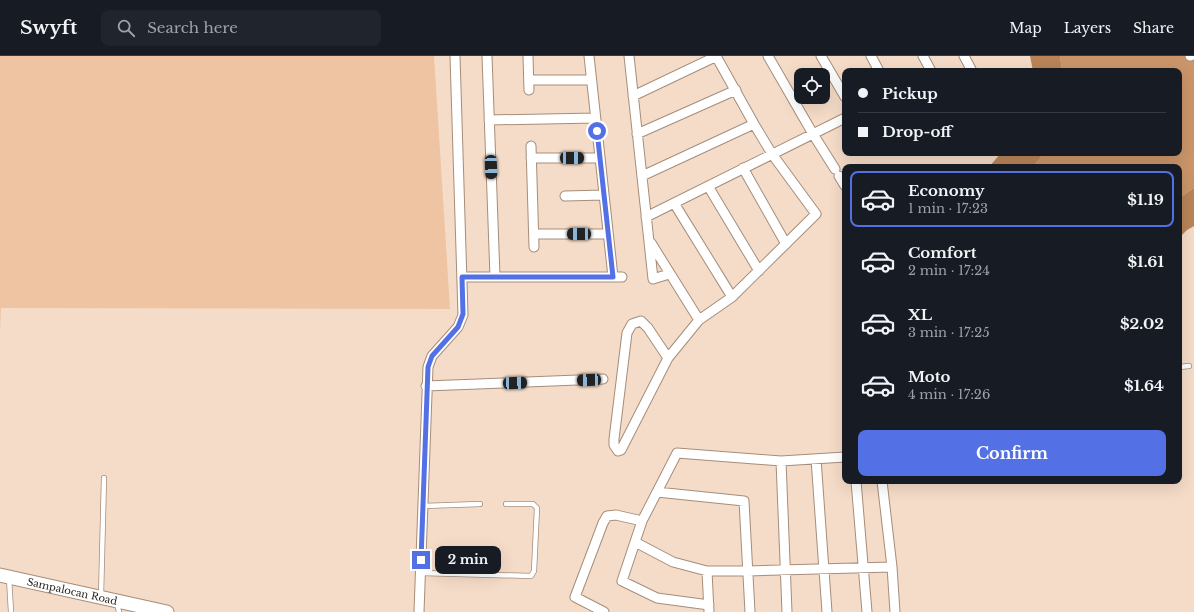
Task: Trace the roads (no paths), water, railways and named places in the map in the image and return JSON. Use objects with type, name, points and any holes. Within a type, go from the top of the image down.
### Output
[{"type":"main road","name":"Sampalocan Road","points":[[5,576],[101,598],[118,606],[167,612]]},
{"type":"street","points":[[419,612],[426,386],[428,367],[432,356],[458,327],[463,314],[454,56]]},
{"type":"street","points":[[487,56],[495,277]]},
{"type":"street","points":[[528,56],[529,90]]},
{"type":"street","points":[[462,277],[617,277],[608,234],[589,56]]},
{"type":"street","points":[[629,56],[653,279],[669,274]]},
{"type":"street","points":[[633,96],[716,56],[772,154],[816,214],[732,297],[699,320],[668,358],[621,450],[618,451],[614,445],[614,439],[628,333],[632,324],[641,321],[648,328],[668,358]]},
{"type":"street","points":[[821,56],[842,92]]},
{"type":"street","points":[[871,56],[877,68]]},
{"type":"street","points":[[923,56],[929,68]]},
{"type":"street","points":[[964,56],[970,68]]},
{"type":"street","points":[[771,57],[813,134],[842,181]]},
{"type":"street","points":[[529,80],[591,80]]},
{"type":"street","points":[[638,134],[736,90]]},
{"type":"street","points":[[489,120],[596,118]]},
{"type":"street","points":[[646,216],[842,120]]},
{"type":"street","points":[[642,176],[754,124]]},
{"type":"street","points":[[531,146],[534,247]]},
{"type":"street","points":[[532,158],[600,158]]},
{"type":"street","points":[[743,168],[786,244]]},
{"type":"street","points":[[708,186],[759,271]]},
{"type":"street","points":[[564,196],[604,195]]},
{"type":"street","points":[[674,202],[732,297]]},
{"type":"street","points":[[534,234],[608,234]]},
{"type":"street","points":[[649,239],[669,274],[699,320]]},
{"type":"street","points":[[426,386],[603,379]]},
{"type":"street","points":[[708,571],[709,608],[657,598],[622,581],[642,521],[677,453],[781,461],[842,457]]},
{"type":"street","points":[[816,459],[827,612]]},
{"type":"street","points":[[781,461],[787,612]]},
{"type":"street","points":[[856,484],[867,612]]},
{"type":"street","points":[[882,484],[892,567],[895,612]]},
{"type":"street","points":[[657,492],[744,502],[750,612]]},
{"type":"street","points":[[604,612],[575,597],[603,523],[607,516],[616,515],[642,521]]},
{"type":"street","points":[[635,542],[673,562],[708,571],[892,567]]},
{"type":"lane","points":[[1182,367],[1189,366]]},
{"type":"lane","points":[[101,598],[104,478]]},
{"type":"lane","points":[[423,506],[480,504]]},
{"type":"lane","points":[[421,573],[531,576],[534,571],[537,508],[534,504],[506,504]]},
{"type":"lane","points":[[5,576],[11,612]]}]
